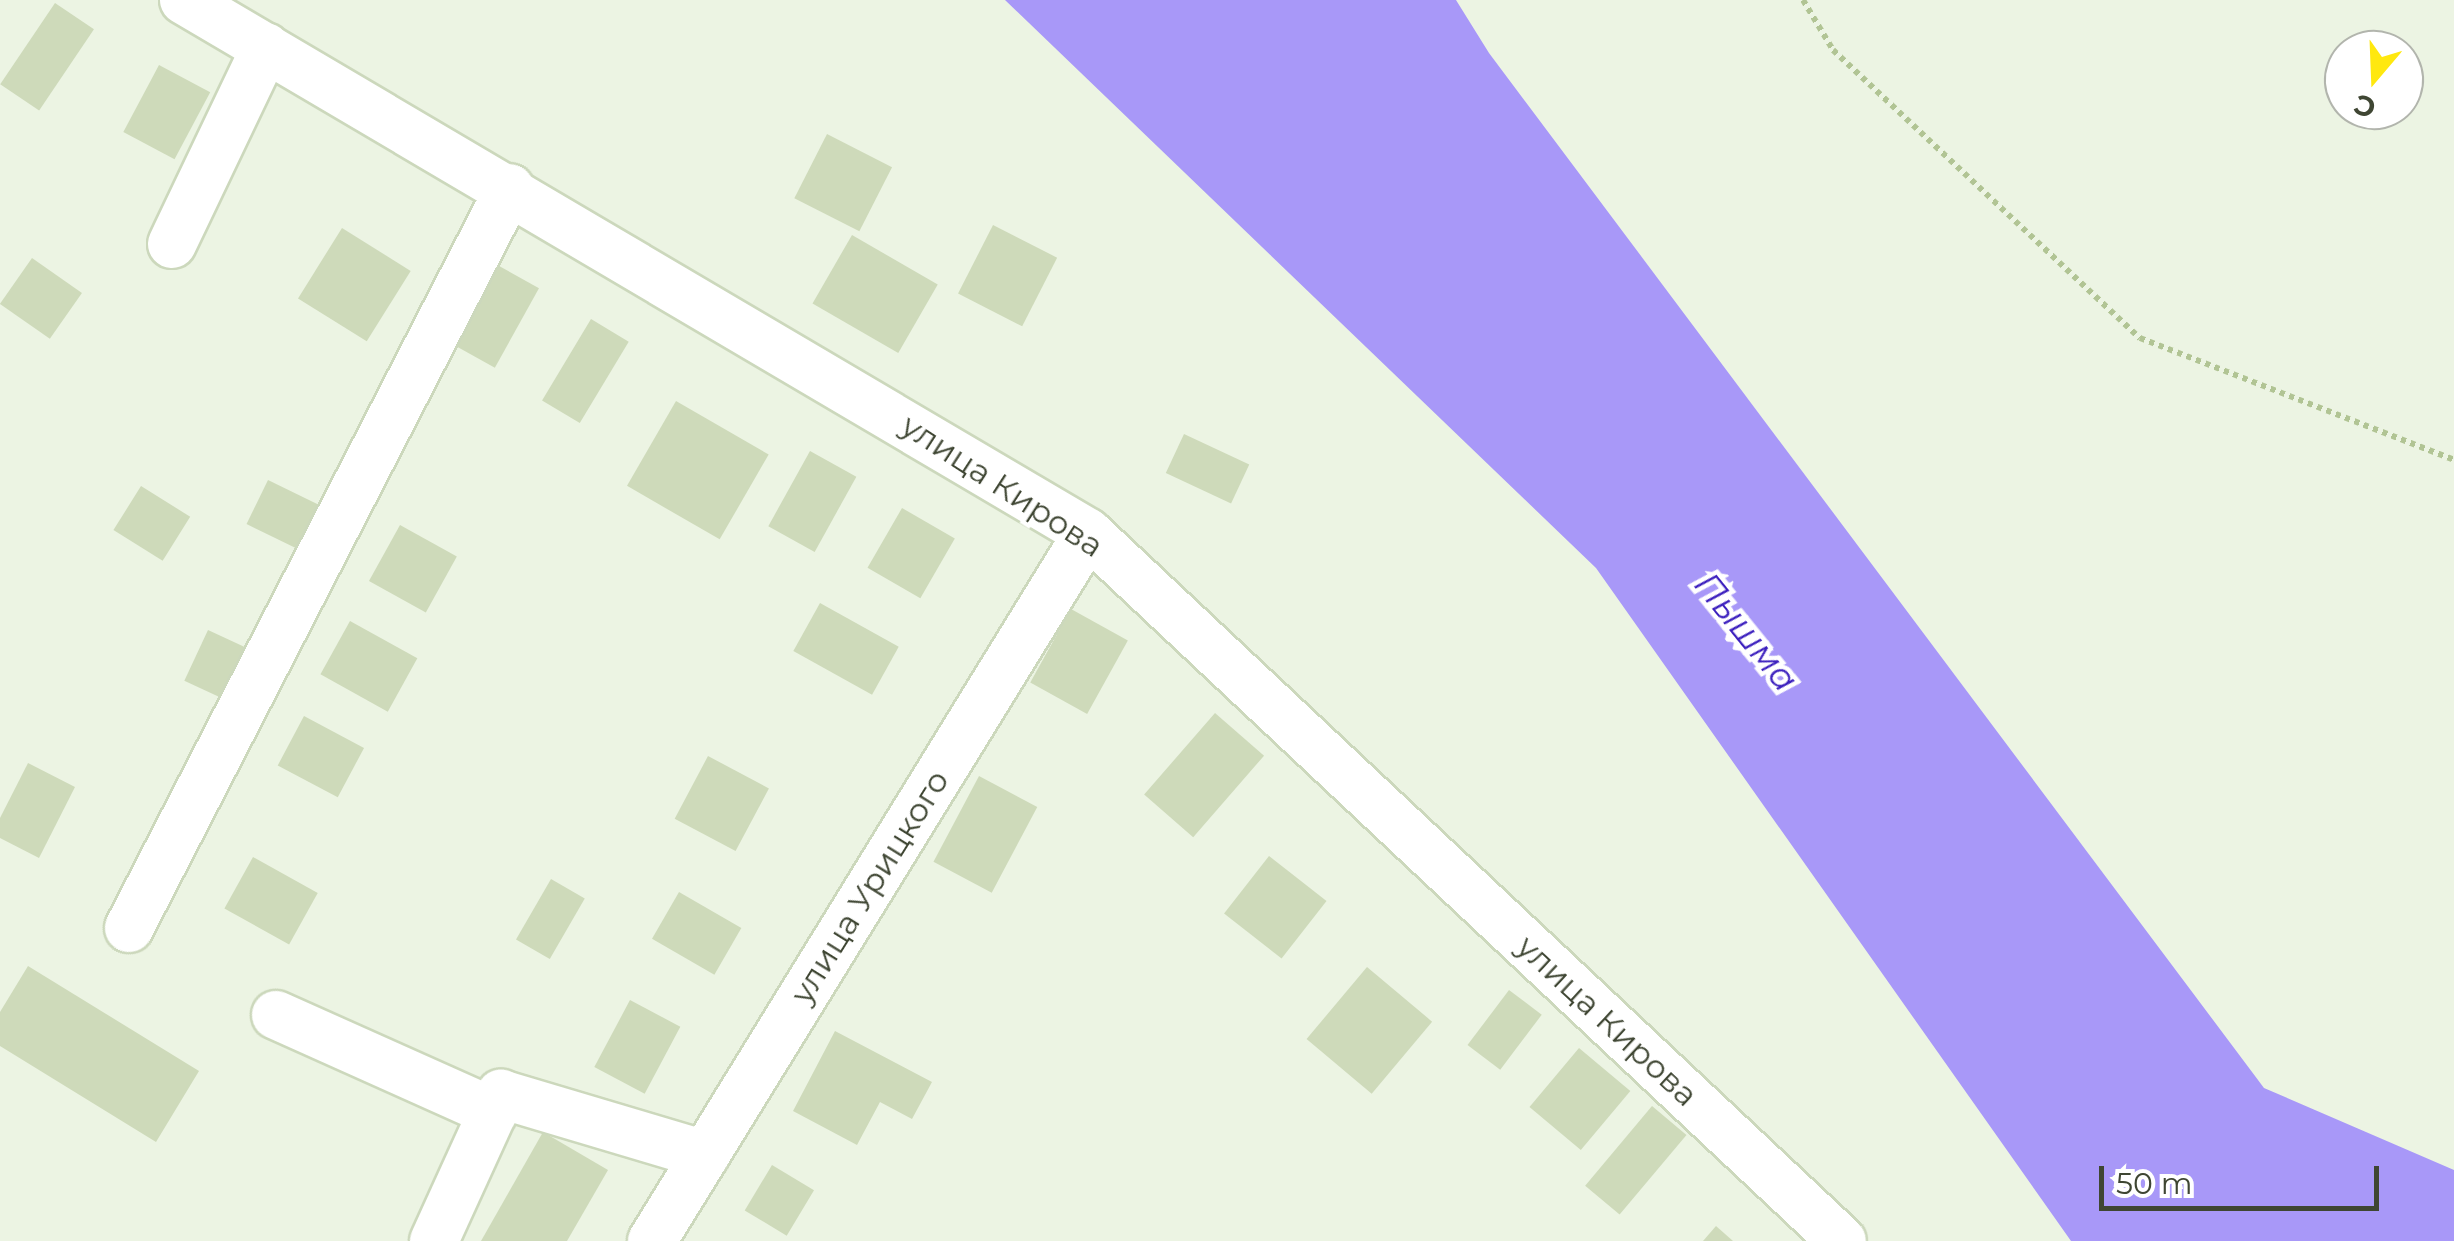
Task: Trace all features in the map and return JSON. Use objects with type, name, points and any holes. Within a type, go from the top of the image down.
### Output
[{"type":"street","name":"улица Кирова","points":[[184,0],[510,188],[1088,533],[1842,1241]]},
{"type":"street","points":[[172,244],[266,47]]},
{"type":"street","points":[[128,928],[510,188]]},
{"type":"street","name":"улица Урицкого","points":[[652,1241],[1088,533]]},
{"type":"street","points":[[276,1015],[494,1112]]},
{"type":"street","points":[[434,1241],[501,1094],[705,1155]]},
{"type":"path","points":[[1802,0],[1833,50],[2140,338],[2454,460]]},
{"type":"water","name":"Пышма","points":[[1005,0],[1456,0],[1489,53],[2264,1088],[2454,1170],[2454,1241],[2071,1241],[1596,568]]},
{"type":"building","points":[[55,3],[94,29],[39,111],[0,84]]},
{"type":"building","points":[[159,65],[210,92],[175,159],[123,132]]},
{"type":"building","points":[[827,134],[892,167],[859,231],[794,198]]},
{"type":"building","points":[[993,225],[1057,258],[1022,326],[958,294]]},
{"type":"building","points":[[342,228],[411,271],[367,341],[298,298]]},
{"type":"building","points":[[852,235],[938,284],[898,353],[812,303]]},
{"type":"building","points":[[32,258],[82,293],[50,339],[0,304]]},
{"type":"building","points":[[490,261],[539,288],[495,368],[446,341]]},
{"type":"building","points":[[591,319],[629,342],[580,423],[542,400]]},
{"type":"building","points":[[676,401],[769,455],[720,539],[627,486]]},
{"type":"building","points":[[1184,434],[1249,464],[1231,503],[1166,473]]},
{"type":"building","points":[[810,451],[856,477],[815,552],[768,526]]},
{"type":"building","points":[[268,480],[323,507],[301,551],[247,524]]},
{"type":"building","points":[[141,486],[190,517],[163,561],[113,530]]},
{"type":"building","points":[[902,508],[955,538],[920,598],[868,568]]},
{"type":"building","points":[[400,525],[457,557],[426,612],[369,581]]},
{"type":"building","points":[[820,603],[899,647],[872,695],[793,651]]},
{"type":"building","points":[[1071,609],[1128,641],[1087,714],[1030,682]]},
{"type":"building","points":[[350,621],[417,658],[388,712],[320,674]]},
{"type":"building","points":[[208,630],[251,650],[227,701],[184,681]]},
{"type":"building","points":[[1215,713],[1264,756],[1193,837],[1144,795]]},
{"type":"building","points":[[304,716],[364,748],[338,797],[278,765]]},
{"type":"building","points":[[708,756],[769,788],[736,851],[675,819]]},
{"type":"building","points":[[28,763],[75,787],[39,858],[0,838],[0,818]]},
{"type":"building","points":[[979,776],[1037,807],[992,893],[933,862]]},
{"type":"building","points":[[1269,856],[1327,901],[1282,958],[1224,914]]},
{"type":"building","points":[[253,857],[318,893],[289,944],[224,909]]},
{"type":"building","points":[[551,879],[585,898],[550,959],[516,940]]},
{"type":"building","points":[[679,892],[741,928],[714,975],[652,939]]},
{"type":"building","points":[[28,966],[199,1071],[156,1142],[0,1046],[0,1012]]},
{"type":"building","points":[[1367,967],[1432,1022],[1372,1094],[1307,1039]]},
{"type":"building","points":[[1509,990],[1542,1015],[1500,1070],[1467,1045]]},
{"type":"building","points":[[630,1000],[680,1027],[645,1094],[594,1067]]},
{"type":"building","points":[[835,1031],[932,1082],[912,1119],[880,1102],[857,1145],[793,1111]]},
{"type":"building","points":[[1579,1048],[1630,1091],[1581,1150],[1530,1107]]},
{"type":"building","points":[[1652,1106],[1686,1135],[1620,1215],[1585,1186]]},
{"type":"building","points":[[543,1132],[608,1170],[567,1241],[481,1241]]},
{"type":"building","points":[[772,1165],[814,1190],[787,1236],[745,1210]]},
{"type":"building","points":[[1716,1226],[1733,1241],[1703,1241]]}]
